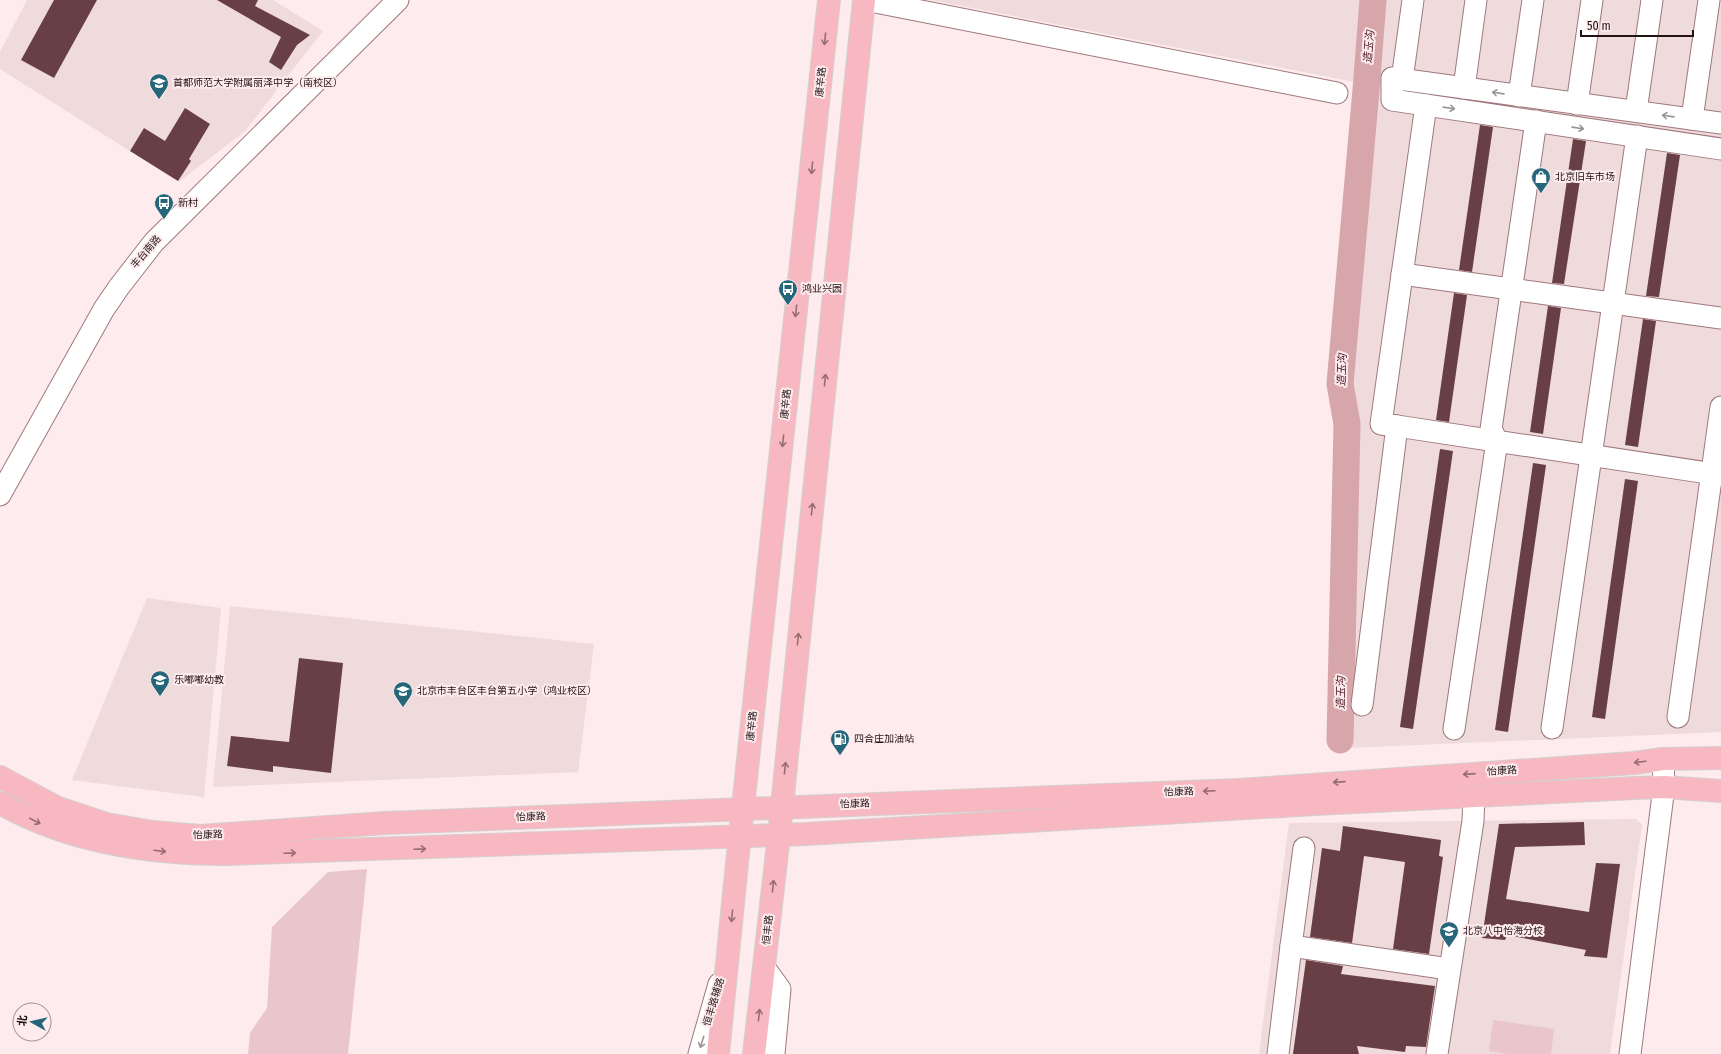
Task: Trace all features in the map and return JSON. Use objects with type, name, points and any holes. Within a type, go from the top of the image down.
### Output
[{"type":"main road","name":"康辛路","points":[[743,808],[829,0]]},
{"type":"main road","points":[[781,807],[864,0]]},
{"type":"main road","name":"怡康路","points":[[0,777],[58,808],[106,824],[153,832],[200,836],[385,823],[1238,790],[1634,763],[1664,759],[1721,758]]},
{"type":"main road","name":"怡康路","points":[[0,803],[42,825],[80,836],[133,848],[186,854],[390,850],[779,835],[1474,796],[1664,787],[1721,791]]},
{"type":"main road","name":"恒丰路","points":[[754,1054],[781,807]]},
{"type":"main road","points":[[718,1054],[743,808]]},
{"type":"street","name":"丰台南路","points":[[0,495],[5,474],[104,309],[135,265],[154,242],[398,0]]},
{"type":"street","points":[[864,0],[1338,93]]},
{"type":"street","points":[[1402,80],[1413,0]]},
{"type":"street","points":[[1464,88],[1476,0]]},
{"type":"street","points":[[1520,96],[1534,0]]},
{"type":"street","points":[[1577,104],[1592,0]]},
{"type":"street","points":[[1636,111],[1652,0]]},
{"type":"street","points":[[1692,119],[1708,0]]},
{"type":"street","points":[[1721,123],[1392,78],[1392,100],[1721,149]]},
{"type":"street","points":[[1426,105],[1381,424],[1716,474]]},
{"type":"street","points":[[1454,729],[1497,441],[1491,429],[1536,121]]},
{"type":"street","points":[[1552,728],[1637,136]]},
{"type":"street","points":[[1402,274],[1721,318]]},
{"type":"street","points":[[1678,717],[1716,474],[1721,407]]},
{"type":"street","points":[[1362,705],[1397,426]]},
{"type":"street","points":[[1630,1054],[1664,787],[1664,759]]},
{"type":"street","points":[[1438,1054],[1449,969],[1473,821],[1474,796]]},
{"type":"street","points":[[1278,1054],[1304,848]]},
{"type":"street","points":[[1291,946],[1449,969]]},
{"type":"street","name":"恒丰路辅路","points":[[698,1054],[729,951]]},
{"type":"street","points":[[764,967],[780,989],[774,1054]]},
{"type":"shaded area","name":"首都师范大学附属丽泽中学（南校区）","points":[[27,0],[273,0],[323,31],[245,131],[179,182],[0,69],[0,52]]},
{"type":"shaded area","points":[[931,0],[1366,0],[1360,83]]},
{"type":"shaded area","name":"北京旧车市场","points":[[1376,0],[1721,0],[1721,732],[1346,748],[1358,423],[1347,388]]},
{"type":"shaded area","name":"乐嘟嘟幼教","points":[[147,598],[221,608],[204,797],[72,780]]},
{"type":"shaded area","name":"北京市丰台区丰台第五小学（鸿业校区）","points":[[230,606],[594,644],[578,772],[213,787]]},
{"type":"shaded area","name":"北京八中怡海分校","points":[[1636,819],[1642,825],[1610,1054],[1259,1054],[1289,823]]},
{"type":"shaded area","points":[[367,869],[348,1054],[248,1054],[250,1033],[267,1008],[272,927],[328,872]]},
{"type":"shaded area","points":[[1493,1020],[1554,1029],[1551,1054],[1508,1054],[1489,1051]]},
{"type":"building","points":[[54,0],[97,0],[54,78],[21,60]]},
{"type":"building","points":[[217,0],[258,0],[255,6],[310,35],[297,45],[281,70],[269,62],[281,37]]},
{"type":"building","points":[[185,108],[210,124],[189,159],[191,161],[178,181],[130,151],[144,128],[165,141]]},
{"type":"building","points":[[1480,125],[1493,127],[1472,272],[1459,270]]},
{"type":"building","points":[[1573,139],[1586,141],[1564,284],[1552,283]]},
{"type":"building","points":[[1667,153],[1680,155],[1659,297],[1646,296]]},
{"type":"building","points":[[1454,293],[1467,295],[1449,422],[1436,420]]},
{"type":"building","points":[[1548,306],[1561,308],[1543,434],[1530,432]]},
{"type":"building","points":[[1643,319],[1656,321],[1638,447],[1625,445]]},
{"type":"building","points":[[1440,449],[1453,451],[1413,729],[1400,727]]},
{"type":"building","points":[[1533,463],[1546,465],[1508,732],[1495,730]]},
{"type":"building","points":[[1625,479],[1638,481],[1605,719],[1592,717]]},
{"type":"building","points":[[299,658],[343,663],[331,773],[273,766],[273,772],[227,766],[231,736],[289,742]]},
{"type":"building","points":[[1584,822],[1585,845],[1515,847],[1506,899],[1589,912],[1596,863],[1620,864],[1607,958],[1584,956],[1586,950],[1507,935],[1505,940],[1482,938],[1499,824]]},
{"type":"building","points":[[1343,826],[1441,840],[1439,856],[1443,857],[1429,954],[1393,949],[1405,862],[1364,856],[1352,943],[1310,937],[1322,848],[1340,851]]},
{"type":"building","points":[[1306,960],[1343,966],[1341,974],[1435,986],[1426,1047],[1406,1046],[1405,1052],[1357,1046],[1359,1054],[1293,1054]]},
{"type":"waterway","name":"造玉沟","points":[[1340,740],[1347,424],[1340,384],[1373,0]]},
{"type":"place","name":"首都师范大学附属丽泽中学（南校区）","points":[[159,100]]},
{"type":"place","name":"北京旧车市场","points":[[1541,194]]},
{"type":"place","name":"新村","points":[[164,220]]},
{"type":"place","name":"鸿业兴园","points":[[788,306]]},
{"type":"place","name":"乐嘟嘟幼教","points":[[160,697]]},
{"type":"place","name":"北京市丰台区丰台第五小学（鸿业校区）","points":[[403,708]]},
{"type":"place","name":"四合庄加油站","points":[[840,756]]},
{"type":"place","name":"北京八中怡海分校","points":[[1449,948]]}]
